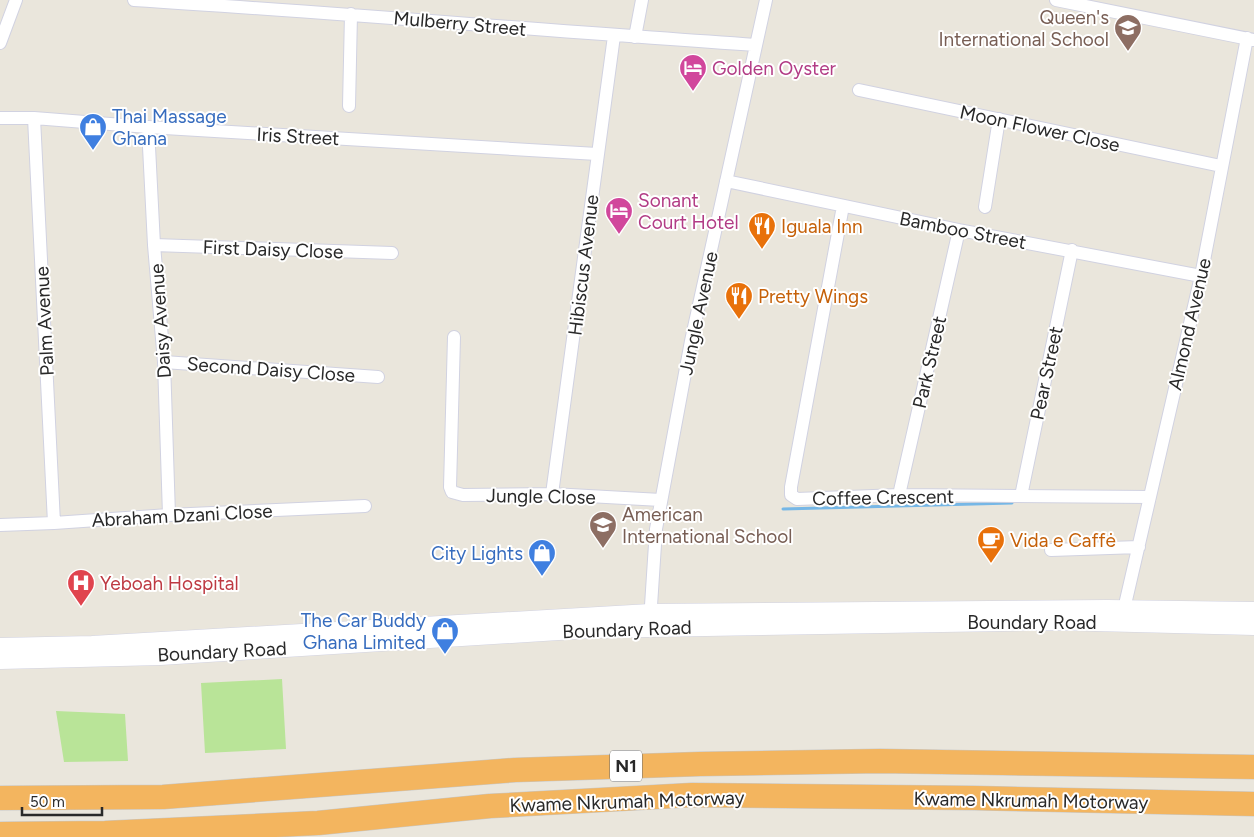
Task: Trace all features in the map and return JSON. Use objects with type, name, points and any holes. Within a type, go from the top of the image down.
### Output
[{"type":"highway","name":"Kwame Nkrumah Motorway","points":[[0,798],[163,797],[515,770],[700,764],[880,761],[1254,768]]},
{"type":"highway","name":"Kwame Nkrumah Motorway","points":[[0,834],[140,834],[318,823],[498,806],[692,795],[985,798],[1254,804]]},
{"type":"main road","name":"Boundary Road","points":[[0,647],[92,645],[650,620],[1124,609],[1254,612]]},
{"type":"main road","name":"Boundary Road","points":[[0,660],[160,656],[590,629],[650,620],[1055,621],[1254,626]]},
{"type":"street","points":[[0,43],[16,0]]},
{"type":"street","name":"Mulberry Street","points":[[134,0],[172,1],[614,36],[756,45]]},
{"type":"street","points":[[635,37],[642,0]]},
{"type":"street","name":"Jungle Avenue","points":[[650,620],[656,529],[661,500],[691,341],[766,0]]},
{"type":"street","points":[[1056,0],[1250,39]]},
{"type":"street","points":[[349,106],[351,14]]},
{"type":"street","name":"Hibiscus Avenue","points":[[552,494],[614,36]]},
{"type":"street","name":"Almond Avenue","points":[[1124,609],[1201,276],[1221,166],[1250,39]]},
{"type":"street","name":"Moon Flower Close","points":[[859,90],[1221,166]]},
{"type":"street","name":"Iris Street","points":[[0,118],[34,118],[148,127],[597,154]]},
{"type":"street","name":"Palm Avenue","points":[[34,118],[54,523]]},
{"type":"street","points":[[985,207],[999,119]]},
{"type":"street","name":"Daisy Avenue","points":[[148,127],[154,245],[164,362],[169,515]]},
{"type":"street","name":"Bamboo Street","points":[[726,181],[959,230],[1201,276]]},
{"type":"street","name":"Coffee Crescent","points":[[843,206],[791,486],[791,495],[797,498],[900,495],[1150,496]]},
{"type":"street","name":"Park Street","points":[[900,495],[959,230]]},
{"type":"street","name":"First Daisy Close","points":[[154,245],[392,253]]},
{"type":"street","name":"Pear Street","points":[[1021,496],[1072,250]]},
{"type":"street","name":"Jungle Close","points":[[454,337],[450,487],[452,492],[463,495],[552,494],[661,500]]},
{"type":"street","name":"Second Daisy Close","points":[[164,362],[378,377]]},
{"type":"street","name":"Abraham Dzani Close","points":[[0,525],[365,506]]},
{"type":"street","points":[[1050,550],[1139,547]]},
{"type":"green space","points":[[282,679],[286,749],[205,753],[201,683]]},
{"type":"green space","points":[[56,711],[125,714],[128,761],[64,762]]},
{"type":"waterway","points":[[783,509],[1012,503]]},
{"type":"place","name":"Queen's International School","points":[[1128,52]]},
{"type":"place","name":"Golden Oyster","points":[[693,92]]},
{"type":"place","name":"Thai Massage Ghana","points":[[93,151]]},
{"type":"place","name":"Sonant Court Hotel","points":[[619,235]]},
{"type":"place","name":"Iguala Inn","points":[[762,250]]},
{"type":"place","name":"Pretty Wings","points":[[739,320]]},
{"type":"place","name":"American International School","points":[[603,549]]},
{"type":"place","name":"Vida e Caffė","points":[[991,564]]},
{"type":"place","name":"City Lights","points":[[542,577]]},
{"type":"place","name":"Yeboah Hospital","points":[[81,607]]},
{"type":"place","name":"The Car Buddy Ghana Limited","points":[[445,655]]}]
